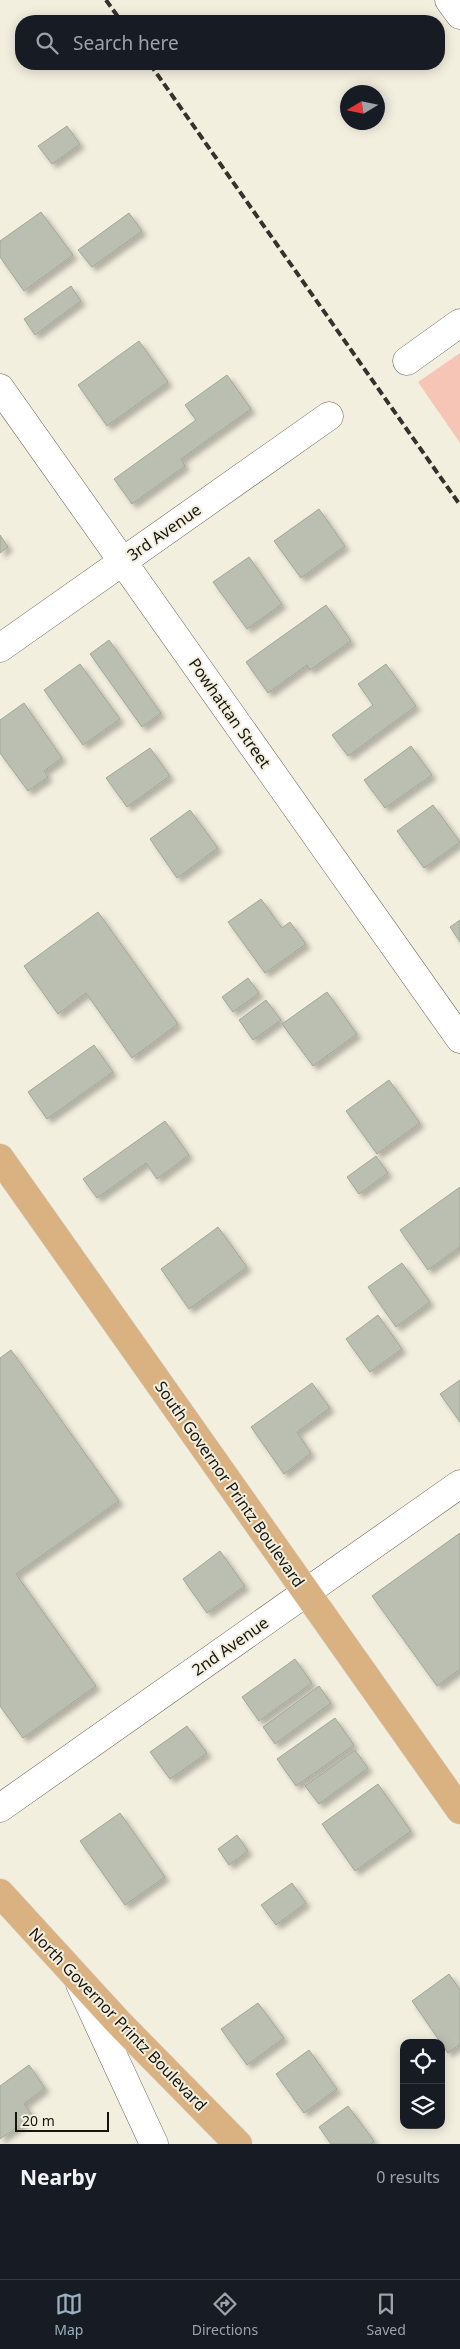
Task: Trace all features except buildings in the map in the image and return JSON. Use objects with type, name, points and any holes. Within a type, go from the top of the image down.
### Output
[{"type":"main road","name":"South Governor Printz Boulevard","points":[[0,1158],[460,1810]]},
{"type":"main road","name":"North Governor Printz Boulevard","points":[[0,1893],[77,1977],[238,2144]]},
{"type":"street","points":[[449,0],[460,16]]},
{"type":"street","points":[[408,361],[460,323]]},
{"type":"street","name":"Powhattan Street","points":[[0,388],[460,1039]]},
{"type":"street","name":"3rd Avenue","points":[[0,648],[329,416]]},
{"type":"street","name":"2nd Avenue","points":[[0,1808],[460,1484]]},
{"type":"street","points":[[77,1977],[154,2144]]},
{"type":"shaded area","points":[[460,353],[460,443],[418,382]]},
{"type":"railway","points":[[106,0],[117,15]]},
{"type":"railway","points":[[154,70],[460,505]]}]
